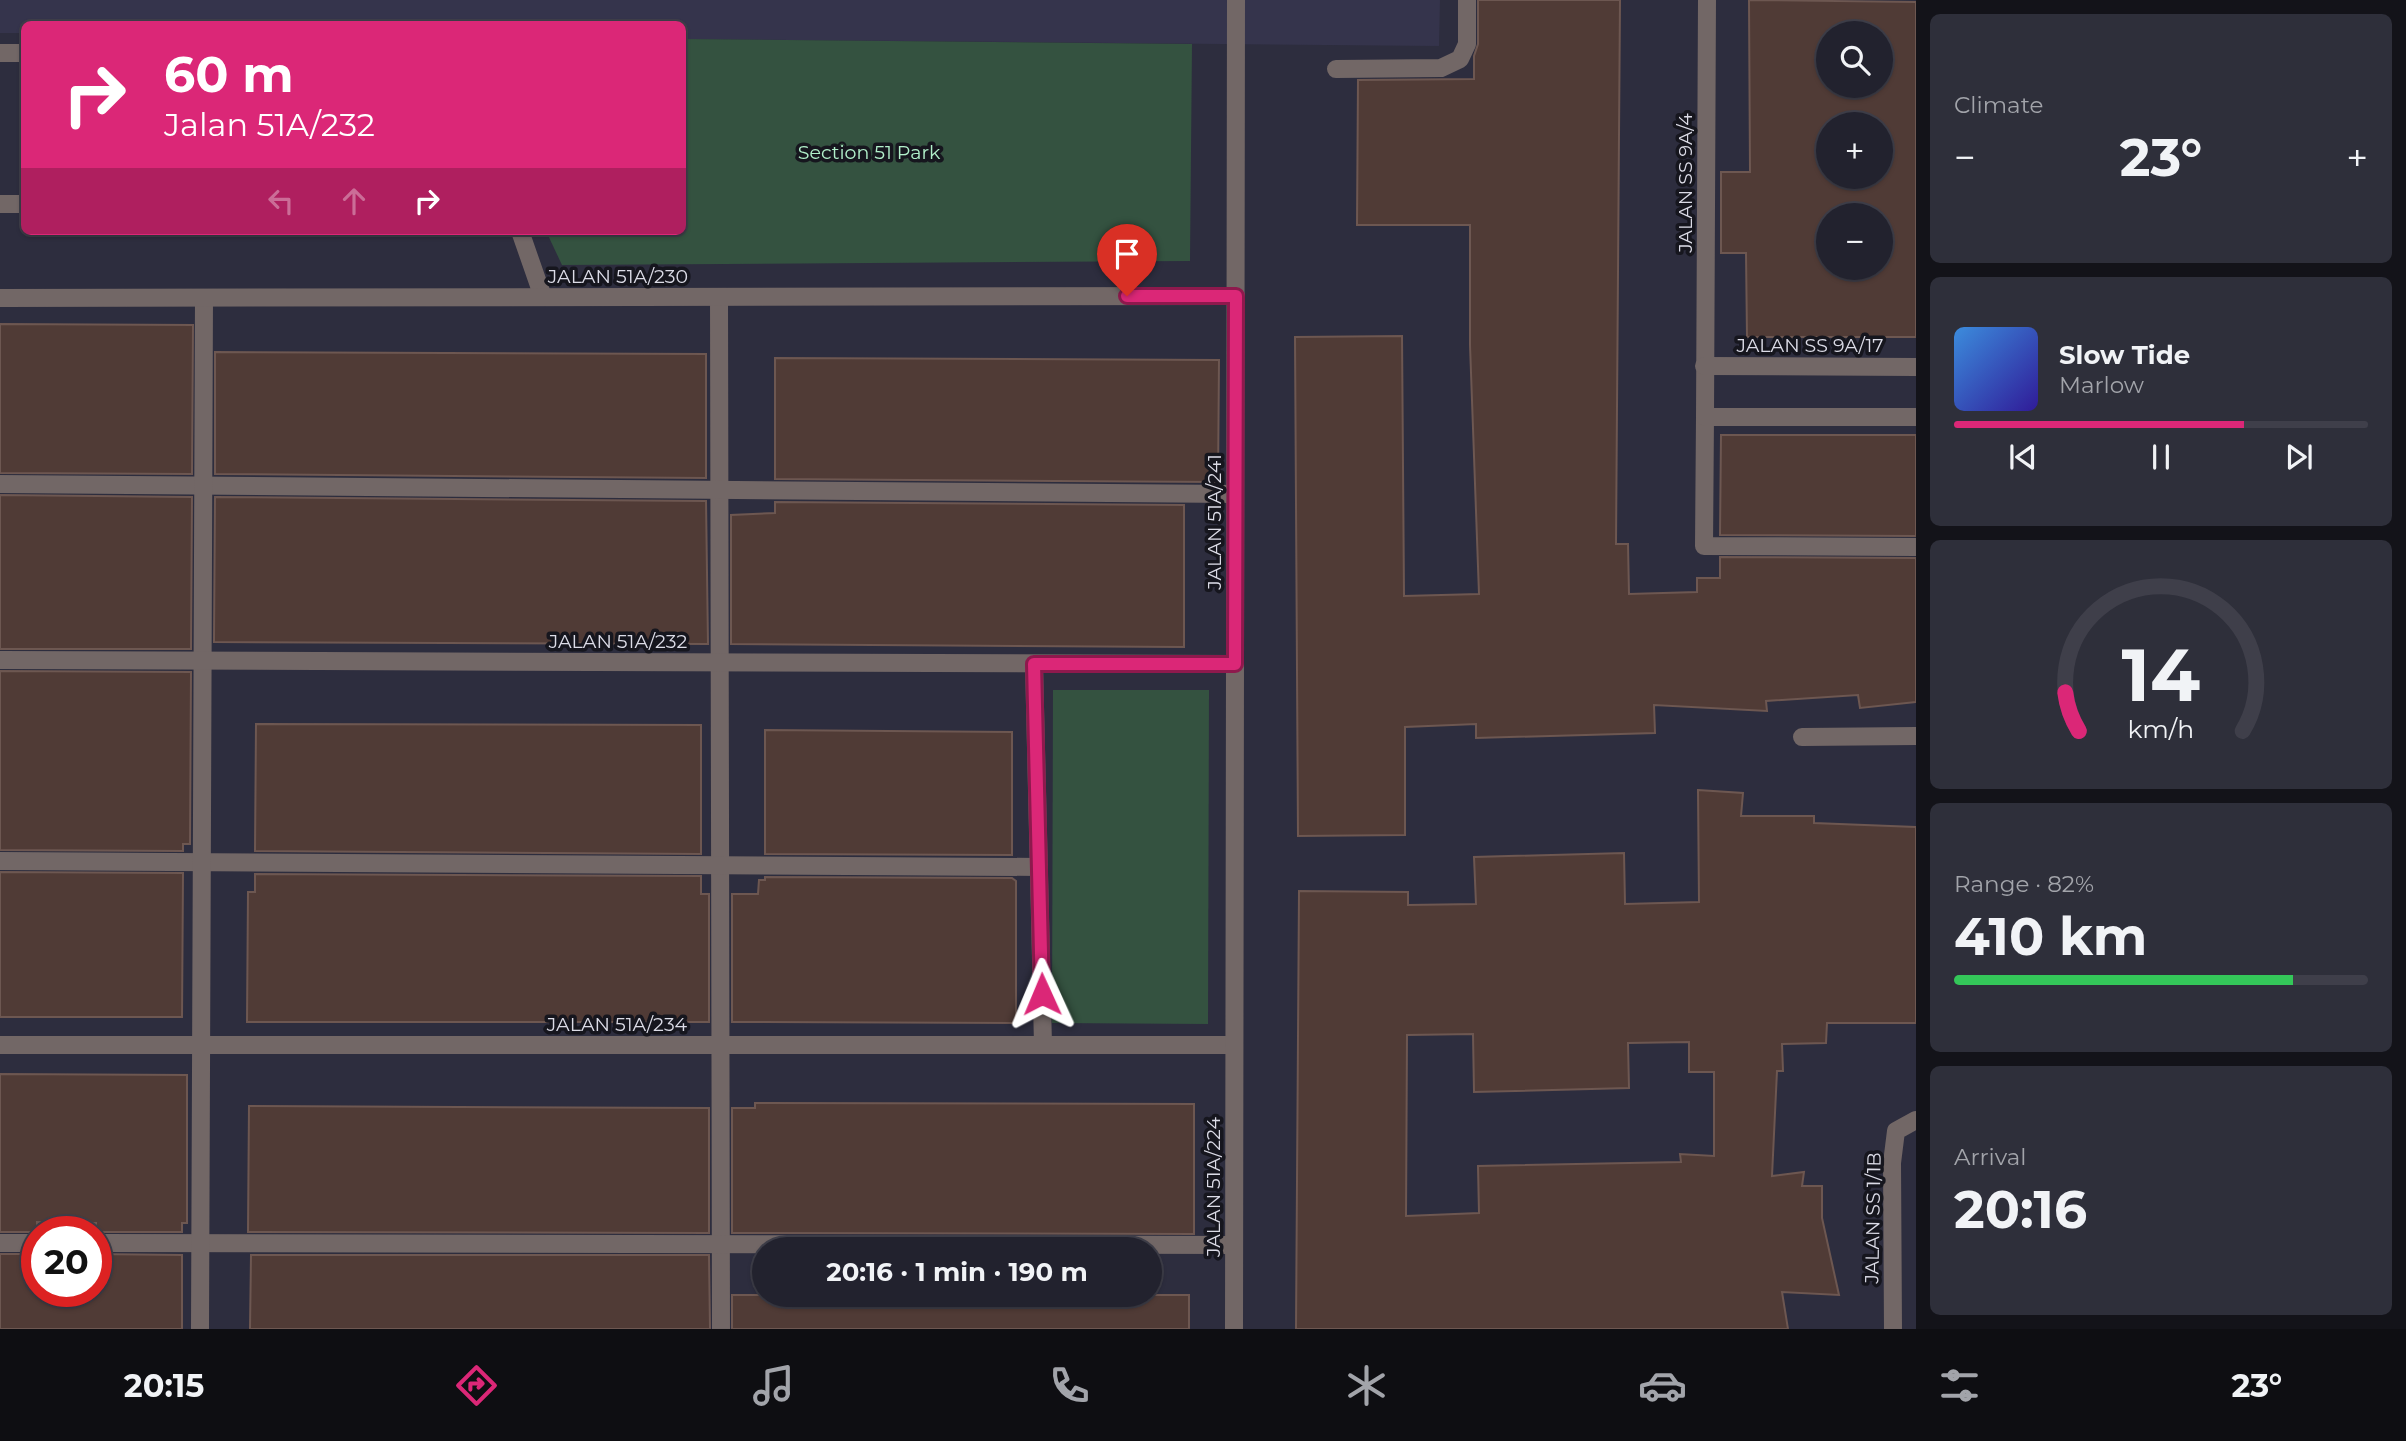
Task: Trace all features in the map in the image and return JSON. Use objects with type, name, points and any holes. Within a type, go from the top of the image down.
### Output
[{"type":"street","name":"JALAN 51A/241","points":[[1234,1045],[1236,0]]},
{"type":"street","points":[[1336,69],[1441,68],[1460,59],[1467,44],[1467,0]]},
{"type":"street","name":"JALAN SS 9A/4","points":[[1707,0],[1704,546],[1916,547]]},
{"type":"street","points":[[0,53],[21,53]]},
{"type":"street","points":[[0,204],[21,204]]},
{"type":"street","points":[[521,235],[544,297]]},
{"type":"street","name":"JALAN 51A/230","points":[[0,298],[1236,296]]},
{"type":"street","points":[[719,297],[720,1329]]},
{"type":"street","points":[[200,1329],[204,298]]},
{"type":"street","name":"JALAN SS 9A/17","points":[[1704,366],[1916,367]]},
{"type":"street","points":[[1705,417],[1916,417]]},
{"type":"street","points":[[0,484],[1235,494]]},
{"type":"street","name":"JALAN 51A/232","points":[[0,660],[1235,664]]},
{"type":"street","points":[[1034,664],[1043,1045]]},
{"type":"street","points":[[1802,737],[1916,736]]},
{"type":"street","points":[[0,861],[1039,867]]},
{"type":"street","name":"JALAN 51A/234","points":[[0,1045],[1234,1045]]},
{"type":"street","name":"JALAN 51A/224","points":[[1234,1045],[1234,1329]]},
{"type":"street","name":"JALAN SS 1/1B","points":[[1893,1329],[1892,1163],[1896,1131],[1916,1121]]},
{"type":"street","points":[[0,1243],[21,1243]]},
{"type":"street","points":[[112,1243],[1234,1245]]},
{"type":"shaded area","points":[[0,0],[1440,0],[1439,46],[686,39],[686,21],[21,21],[21,33],[0,33]]},
{"type":"green space","name":"Section 51 Park","points":[[686,39],[1192,44],[1190,261],[562,265],[548,235],[686,235]]},
{"type":"green space","points":[[1053,690],[1209,690],[1208,1024],[1052,1023]]},
{"type":"building","points":[[1478,0],[1620,0],[1616,544],[1628,544],[1629,594],[1697,592],[1697,578],[1720,578],[1720,557],[1916,558],[1916,702],[1860,708],[1858,695],[1766,701],[1767,711],[1654,705],[1655,733],[1476,738],[1476,724],[1405,727],[1405,835],[1298,836],[1295,337],[1402,336],[1404,596],[1479,594],[1470,345],[1470,225],[1357,225],[1358,80],[1474,79],[1474,56],[1478,44]]},
{"type":"building","points":[[1749,0],[1916,2],[1916,337],[1747,337],[1746,253],[1721,253],[1721,172],[1750,172]]},
{"type":"building","points":[[0,324],[193,325],[192,474],[0,473]]},
{"type":"building","points":[[215,352],[706,354],[706,478],[215,474]]},
{"type":"building","points":[[775,358],[1219,360],[1218,482],[775,479]]},
{"type":"building","points":[[1721,435],[1916,435],[1916,536],[1720,535]]},
{"type":"building","points":[[0,495],[192,497],[191,649],[0,649]]},
{"type":"building","points":[[215,497],[706,501],[708,644],[214,642]]},
{"type":"building","points":[[775,502],[1184,505],[1184,647],[731,644],[731,515],[775,513]]},
{"type":"building","points":[[0,671],[191,672],[190,844],[183,844],[183,851],[0,850]]},
{"type":"building","points":[[256,724],[701,725],[701,854],[255,851]]},
{"type":"building","points":[[765,730],[1012,732],[1012,855],[765,854]]},
{"type":"building","points":[[1698,790],[1743,793],[1741,816],[1814,816],[1814,823],[1916,827],[1916,1023],[1827,1023],[1826,1043],[1782,1044],[1783,1071],[1777,1071],[1772,1176],[1804,1172],[1802,1186],[1822,1186],[1822,1218],[1839,1295],[1782,1292],[1788,1329],[1296,1329],[1299,891],[1408,892],[1408,905],[1476,904],[1474,857],[1624,853],[1625,904],[1699,902]],"holes":[[[1473,1034],[1474,1092],[1629,1088],[1628,1043],[1689,1042],[1689,1072],[1714,1072],[1714,1156],[1680,1154],[1681,1162],[1478,1166],[1479,1213],[1406,1216],[1407,1035]]]},
{"type":"building","points":[[0,872],[183,873],[182,1017],[0,1017]]},
{"type":"building","points":[[255,874],[701,876],[701,894],[709,894],[709,1022],[247,1022],[248,892],[255,892]]},
{"type":"building","points":[[765,877],[1012,878],[1016,881],[1016,1023],[732,1022],[732,894],[758,894],[759,880],[765,880]]},
{"type":"building","points":[[0,1074],[187,1075],[187,1223],[182,1223],[182,1232],[112,1232],[112,1216],[21,1216],[21,1232],[0,1232]]},
{"type":"building","points":[[755,1103],[1194,1104],[1194,1234],[732,1233],[732,1108],[755,1108]]},
{"type":"building","points":[[249,1106],[709,1108],[709,1233],[248,1232]]},
{"type":"building","points":[[0,1254],[21,1254],[21,1307],[112,1307],[112,1254],[182,1255],[182,1329],[0,1329]]},
{"type":"building","points":[[251,1255],[709,1255],[710,1329],[250,1329]]},
{"type":"building","points":[[732,1295],[752,1295],[752,1307],[1162,1307],[1162,1295],[1189,1295],[1189,1329],[732,1329]]},
{"type":"route","points":[[1042,994],[1034,664],[1235,664],[1236,296],[1127,296]]}]
